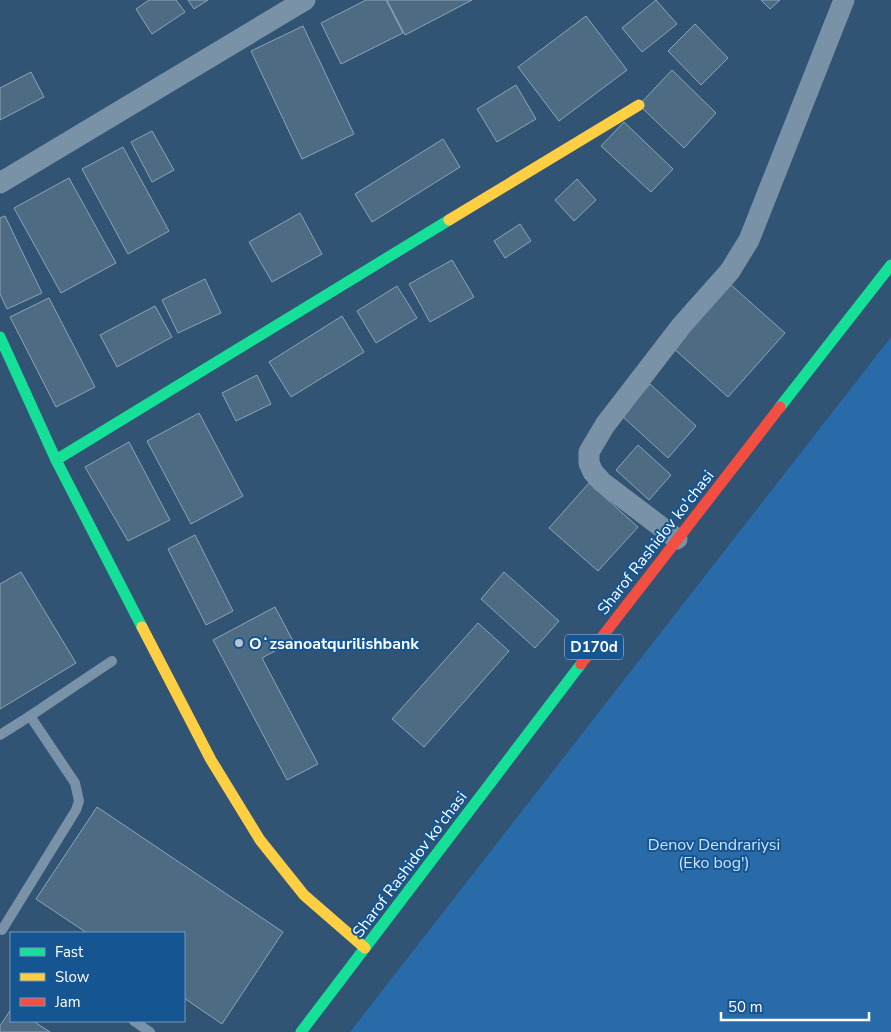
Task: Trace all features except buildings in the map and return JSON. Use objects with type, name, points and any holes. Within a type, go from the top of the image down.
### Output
[{"type":"street","points":[[0,183],[305,0]]},
{"type":"street","points":[[677,539],[602,482],[593,472],[589,463],[589,452],[605,425],[682,325],[730,271],[749,240],[766,203],[844,0]]},
{"type":"street","points":[[56,460],[639,105]]},
{"type":"street","name":"Sharof Rashidov ko'chasi","points":[[301,1032],[677,539],[891,265]]},
{"type":"street","points":[[0,337],[56,460],[211,760],[260,840],[304,895],[365,948]]},
{"type":"lane","points":[[0,735],[112,661]]},
{"type":"lane","points":[[1,931],[76,810],[79,801],[75,783],[30,716]]},
{"type":"lane","points":[[135,1022],[150,1032]]},
{"type":"green space","name":"Denov Dendrariysi (Eko bog')","points":[[891,337],[891,1032],[350,1032]]},
{"type":"traffic: fast","points":[[56,460],[449,220]]},
{"type":"traffic: fast","points":[[780,407],[891,265]]},
{"type":"traffic: fast","points":[[0,337],[56,460],[142,627]]},
{"type":"traffic: fast","points":[[301,1032],[581,664]]},
{"type":"traffic: slow","points":[[449,220],[639,105]]},
{"type":"traffic: slow","points":[[142,627],[211,760],[260,840],[304,895],[365,948]]},
{"type":"traffic: jam","points":[[581,664],[780,407]]},
{"type":"place","name":"Oʻzsanoatqurilishbank","points":[[239,643]]}]
